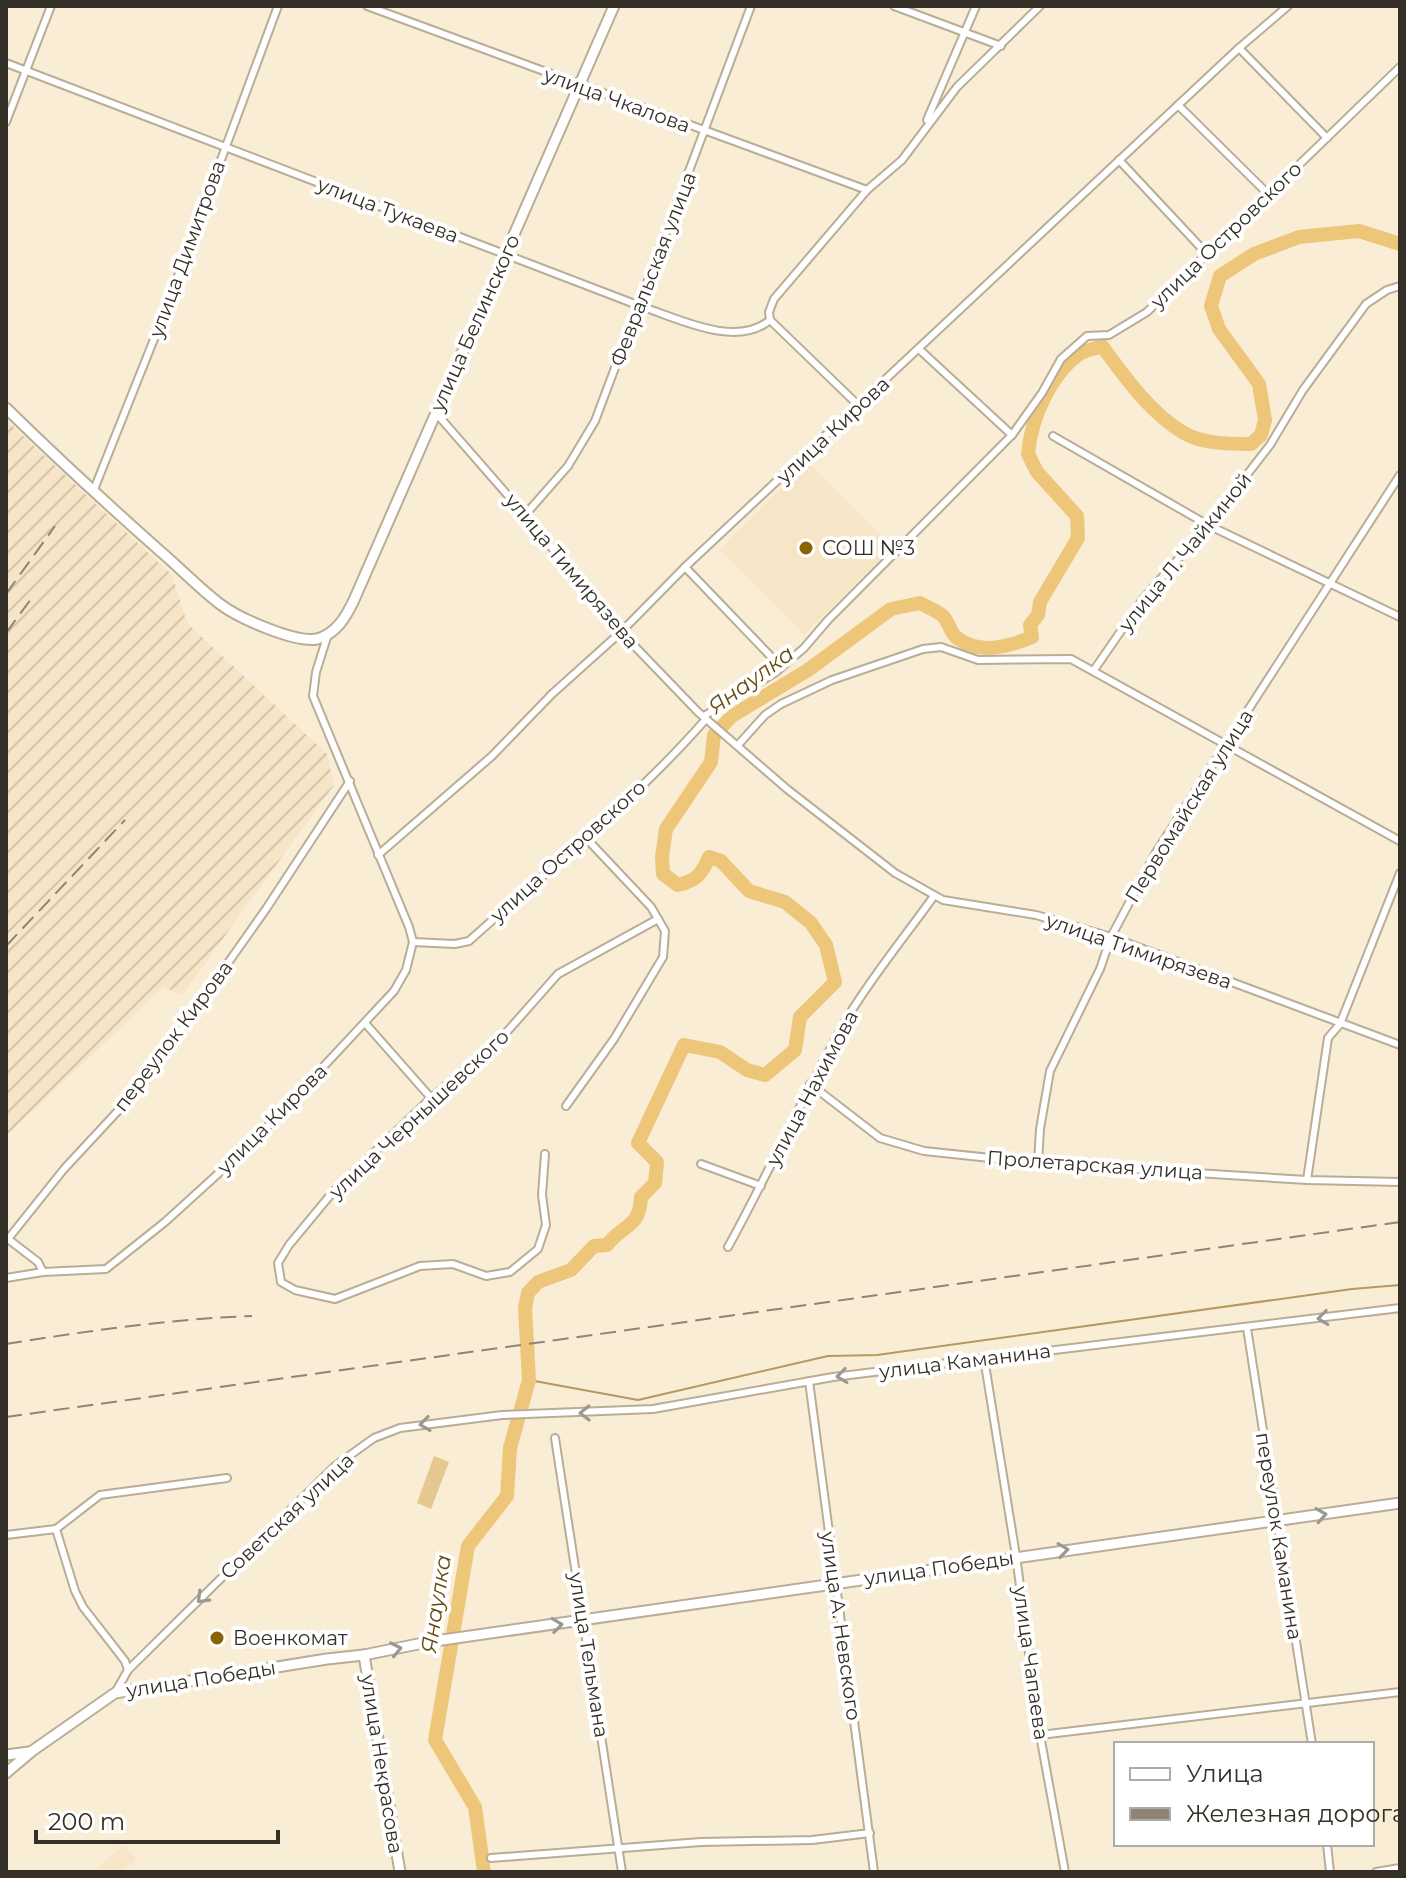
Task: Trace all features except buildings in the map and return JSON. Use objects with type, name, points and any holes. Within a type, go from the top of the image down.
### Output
[{"type":"street","points":[[6,122],[51,6]]},
{"type":"street","name":"улица Димитрова","points":[[93,492],[162,319],[278,6]]},
{"type":"street","name":"улица Чкалова","points":[[367,6],[867,190]]},
{"type":"street","name":"улица Белинского","points":[[328,634],[344,620],[354,600],[614,6]]},
{"type":"street","name":"Февральская улица","points":[[525,515],[568,466],[595,421],[751,6]]},
{"type":"street","points":[[894,6],[1001,46]]},
{"type":"street","points":[[920,136],[976,6]]},
{"type":"street","points":[[858,405],[770,320],[769,312],[774,299],[867,190],[902,160],[957,87],[1040,6]]},
{"type":"street","name":"улица Кирова","points":[[378,855],[492,756],[685,567],[1239,48],[1288,6]]},
{"type":"street","points":[[1239,48],[1327,138]]},
{"type":"street","name":"улица Тукаева","points":[[6,63],[640,306],[735,334],[760,328],[770,320]]},
{"type":"street","name":"улица Островского","points":[[413,942],[455,944],[469,941],[685,743],[705,718],[776,672],[804,648],[1012,435],[1042,393],[1061,359],[1087,336],[1109,335],[1147,312],[1400,67]]},
{"type":"street","points":[[1178,105],[1267,193]]},
{"type":"street","points":[[1119,160],[1206,253]]},
{"type":"street","name":"улица Л. Чайкиной","points":[[1094,670],[1143,599],[1208,525],[1270,445],[1303,390],[1366,304],[1387,290],[1400,286]]},
{"type":"street","points":[[920,350],[1012,435]]},
{"type":"street","points":[[6,408],[93,492],[222,606],[252,622],[305,639],[328,634]]},
{"type":"street","name":"улица Тимирязева","points":[[435,411],[621,632],[705,718],[787,789],[895,873],[943,900],[1036,915],[1111,937],[1400,1045]]},
{"type":"street","points":[[1053,436],[1208,525],[1400,617]]},
{"type":"street","name":"Первомайская улица","points":[[1038,1163],[1040,1129],[1050,1071],[1100,969],[1111,937],[1155,854],[1400,475]]},
{"type":"street","points":[[685,567],[780,666]]},
{"type":"street","points":[[328,634],[316,672],[313,696],[413,942]]},
{"type":"street","points":[[738,745],[765,715],[781,704],[832,680],[923,649],[941,647],[978,660],[1071,659],[1400,841]]},
{"type":"street","name":"переулок Кирова","points":[[43,1272],[38,1262],[8,1239],[64,1169],[142,1085],[266,909],[350,781]]},
{"type":"street","points":[[566,1106],[614,1039],[663,957],[665,931],[651,907],[585,837]]},
{"type":"street","points":[[1307,1180],[1328,1038],[1340,1024],[1400,873]]},
{"type":"street","name":"улица Нахимова","points":[[728,1247],[810,1084],[852,1012],[934,896]]},
{"type":"street","name":"улица Чернышевского","points":[[545,1154],[542,1195],[546,1225],[538,1249],[510,1272],[486,1276],[453,1264],[420,1266],[335,1299],[295,1290],[281,1282],[278,1263],[332,1193],[431,1098],[497,1043],[558,974],[658,919]]},
{"type":"street","name":"улица Кирова","points":[[6,1278],[43,1272],[106,1269],[129,1251],[253,1142],[365,1023],[394,991],[406,970],[413,942]]},
{"type":"street","points":[[365,1023],[431,1098]]},
{"type":"street","name":"Пролетарская улица","points":[[810,1084],[880,1138],[924,1151],[1038,1163],[1307,1180],[1400,1182]]},
{"type":"street","points":[[701,1164],[761,1186]]},
{"type":"street","name":"улица Каманина","points":[[532,1414],[653,1409],[809,1381],[1400,1308]]},
{"type":"street","name":"переулок Каманина","points":[[1247,1328],[1312,1742]]},
{"type":"street","name":"улица Чапаева","points":[[984,1358],[1016,1556],[1040,1735],[1065,1872]]},
{"type":"street","name":"улица А. Невского","points":[[809,1381],[874,1872]]},
{"type":"street","name":"Советская улица","points":[[115,1693],[128,1670],[335,1466],[366,1444],[400,1428],[532,1414]]},
{"type":"street","name":"улица Тельмана","points":[[555,1438],[622,1872]]},
{"type":"street","points":[[6,1535],[56,1529],[100,1495],[227,1478]]},
{"type":"street","name":"улица Победы","points":[[115,1693],[364,1655],[428,1642],[1400,1503]]},
{"type":"street","points":[[56,1529],[83,1607],[125,1661],[128,1670]]},
{"type":"street","name":"улица Некрасова","points":[[364,1655],[400,1872]]},
{"type":"street","points":[[1040,1735],[1400,1692]]},
{"type":"street","points":[[6,1773],[115,1693]]},
{"type":"street","points":[[6,1755],[32,1751]]},
{"type":"street","points":[[491,1858],[701,1842],[812,1840],[870,1833]]},
{"type":"street","points":[[1327,1846],[1330,1872]]},
{"type":"street","points":[[1376,1872],[1400,1868]]},
{"type":"shaded area","points":[[6,420],[172,575],[187,623],[327,754],[334,785],[182,995],[164,987],[6,1136]]},
{"type":"shaded area","name":"СОШ №3","points":[[808,462],[892,547],[804,635],[720,550]]},
{"type":"shaded area","points":[[434,1456],[449,1462],[431,1509],[417,1503]]},
{"type":"shaded area","points":[[123,1845],[136,1859],[122,1872],[94,1872]]},
{"type":"waterway","name":"Янаулка","points":[[484,1872],[475,1807],[435,1740],[468,1546],[507,1496],[510,1448],[529,1380],[525,1308],[528,1293],[538,1282],[571,1270],[594,1246],[607,1245],[638,1215],[641,1197],[655,1183],[657,1162],[638,1143],[684,1045],[720,1052],[747,1070],[765,1075],[795,1050],[800,1017],[835,982],[826,945],[811,923],[785,902],[749,891],[721,861],[709,857],[698,876],[678,885],[663,874],[666,829],[711,762],[714,735],[732,716],[808,670],[891,609],[920,603],[943,616],[957,638],[985,648],[1013,644],[1032,637],[1030,625],[1038,615],[1040,602],[1078,538],[1077,516],[1037,472],[1028,454],[1033,427],[1044,399],[1069,363],[1081,353],[1102,346],[1149,405],[1184,433],[1208,441],[1251,444],[1261,435],[1265,420],[1259,384],[1219,329],[1211,306],[1220,276],[1254,254],[1299,237],[1359,231],[1400,244]]},
{"type":"waterway","points":[[529,1380],[638,1400],[828,1356],[877,1355],[1352,1289],[1400,1285]]},
{"type":"railway","points":[[6,594],[55,526]]},
{"type":"railway","points":[[6,633],[31,599]]},
{"type":"railway","points":[[6,946],[125,820]]},
{"type":"railway","points":[[6,1417],[1400,1222]]},
{"type":"railway","points":[[6,1344],[159,1323],[252,1316]]},
{"type":"place","name":"СОШ №3","points":[[806,548]]},
{"type":"place","name":"Военкомат","points":[[217,1638]]}]
